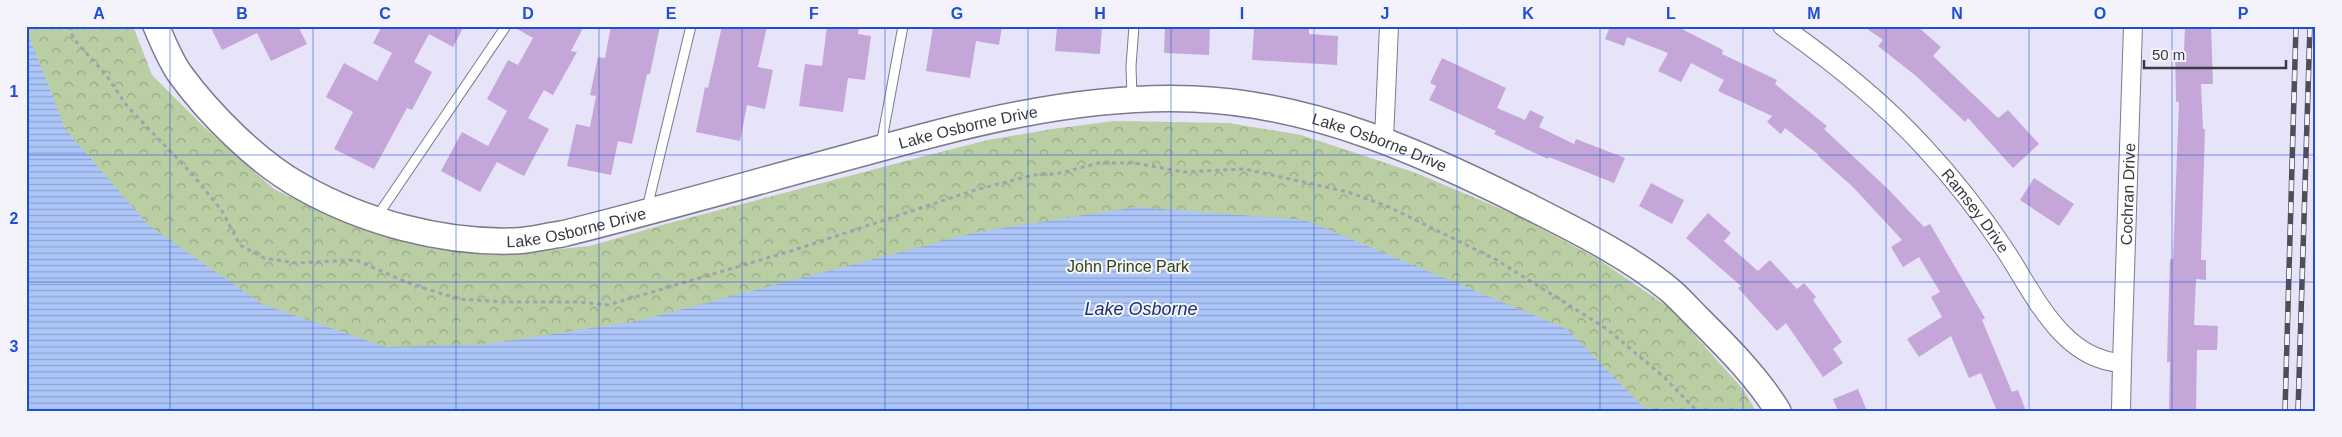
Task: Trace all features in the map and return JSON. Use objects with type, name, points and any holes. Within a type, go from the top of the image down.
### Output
[{"type":"street","name":"Lake Osborne Drive","points":[[156,26],[179,73],[206,105],[265,161],[301,187],[376,218],[410,229],[446,236],[514,241],[562,234],[1006,116],[1077,104],[1132,100],[1196,99],[1255,106],[1320,119],[1384,139],[1475,179],[1571,228],[1643,272],[1671,291],[1718,337],[1743,364],[1778,411]]},
{"type":"street","points":[[1384,139],[1389,26]]},
{"type":"street","name":"Ramsey Drive","points":[[1782,26],[1825,56],[1874,98],[1923,146],[1962,191],[2005,250],[2036,301],[2067,338],[2105,362],[2122,363]]},
{"type":"street","name":"Cochran Drive","points":[[2122,363],[2132,26]]},
{"type":"street","points":[[2121,411],[2122,363]]},
{"type":"lane","points":[[376,218],[506,26]]},
{"type":"lane","points":[[646,212],[691,26]]},
{"type":"lane","points":[[881,148],[904,26]]},
{"type":"lane","points":[[1132,100],[1131,66],[1134,26]]},
{"type":"path","points":[[70,26],[73,38],[106,76],[127,106],[193,175],[222,211],[240,246],[264,258],[296,262],[356,260],[412,284],[459,300],[578,302],[608,305],[791,251],[975,190],[1033,175],[1056,174],[1099,163],[1135,163],[1184,172],[1245,168],[1348,192],[1389,207],[1495,259],[1607,329],[1666,378],[1697,411]]},
{"type":"green space","name":"John Prince Park","points":[[26,26],[133,26],[152,75],[204,127],[274,189],[341,221],[412,244],[471,250],[540,251],[590,246],[662,225],[988,140],[1052,129],[1114,121],[1229,123],[1301,135],[1416,173],[1518,216],[1598,259],[1671,309],[1742,388],[1756,411],[26,411]]},
{"type":"water","name":"Lake Osborne","points":[[26,28],[65,129],[148,225],[262,304],[386,347],[488,344],[637,321],[977,232],[1136,207],[1305,220],[1567,329],[1647,411],[26,411]]},
{"type":"building","points":[[210,26],[298,26],[307,44],[271,61],[257,33],[222,50]]},
{"type":"building","points":[[382,26],[464,26],[453,47],[429,34],[414,62],[432,72],[412,110],[407,108],[374,169],[334,149],[353,112],[326,97],[344,63],[377,81],[392,53],[373,43]]},
{"type":"building","points":[[512,26],[584,26],[571,51],[577,52],[553,95],[544,90],[528,118],[549,129],[524,176],[497,162],[480,192],[441,171],[462,132],[488,146],[507,111],[487,99],[508,60],[518,65],[533,38]]},
{"type":"building","points":[[611,26],[660,26],[650,74],[647,74],[632,144],[618,141],[611,175],[567,166],[576,124],[590,127],[596,96],[590,95],[598,57],[605,58]]},
{"type":"building","points":[[722,26],[767,26],[758,67],[773,70],[765,109],[747,105],[740,141],[696,132],[705,87],[708,88]]},
{"type":"building","points":[[827,26],[859,26],[858,34],[871,36],[865,80],[848,78],[843,112],[799,106],[805,64],[822,66]]},
{"type":"building","points":[[1002,26],[999,45],[976,41],[970,78],[926,71],[933,27]]},
{"type":"building","points":[[1057,26],[1102,26],[1100,54],[1055,51]]},
{"type":"building","points":[[1165,26],[1210,26],[1209,55],[1164,53]]},
{"type":"building","points":[[1265,26],[1309,26],[1309,34],[1338,36],[1337,65],[1252,60],[1254,28],[1265,29]]},
{"type":"building","points":[[1603,26],[1676,26],[1723,50],[1722,54],[1777,80],[1775,84],[1827,126],[1824,129],[1889,190],[1924,227],[1930,224],[1985,318],[1982,320],[2012,392],[2018,390],[2026,411],[1997,411],[1981,373],[1969,378],[1951,336],[1919,357],[1907,339],[1942,317],[1931,297],[1940,292],[1919,257],[1903,267],[1891,247],[1902,240],[1853,187],[1819,155],[1785,128],[1781,134],[1767,122],[1772,116],[1718,91],[1724,80],[1691,63],[1681,82],[1658,71],[1668,53],[1627,37],[1624,46],[1605,39],[1609,29]]},
{"type":"building","points":[[1863,26],[1917,26],[1941,47],[1933,56],[1998,118],[2008,110],[2039,144],[2013,168],[1968,118],[1965,122],[1916,76],[1878,46],[1883,40]]},
{"type":"building","points":[[2185,26],[2211,26],[2213,84],[2201,84],[2203,129],[2205,129],[2201,260],[2206,260],[2206,280],[2196,279],[2194,325],[2218,326],[2217,350],[2197,350],[2196,411],[2169,411],[2170,362],[2167,362],[2170,259],[2173,259],[2179,102],[2176,102],[2175,51],[2184,50]]},
{"type":"building","points":[[1442,58],[1506,88],[1497,108],[1525,120],[1530,110],[1544,117],[1539,127],[1574,144],[1576,139],[1625,158],[1614,183],[1549,157],[1548,159],[1494,134],[1496,131],[1429,100],[1436,86],[1430,83]]},
{"type":"building","points":[[2034,178],[2074,204],[2059,226],[2020,200]]},
{"type":"building","points":[[1651,183],[1684,200],[1672,224],[1639,206]]},
{"type":"building","points":[[1708,213],[1731,233],[1724,241],[1758,271],[1770,260],[1797,289],[1804,283],[1816,297],[1813,300],[1842,342],[1833,349],[1843,363],[1823,377],[1786,323],[1777,331],[1738,288],[1741,286],[1686,238]]},
{"type":"building","points":[[1858,389],[1867,411],[1838,411],[1833,399]]},
{"type":"railway","points":[[2285,411],[2296,26]]},
{"type":"railway","points":[[2298,411],[2310,26]]}]
